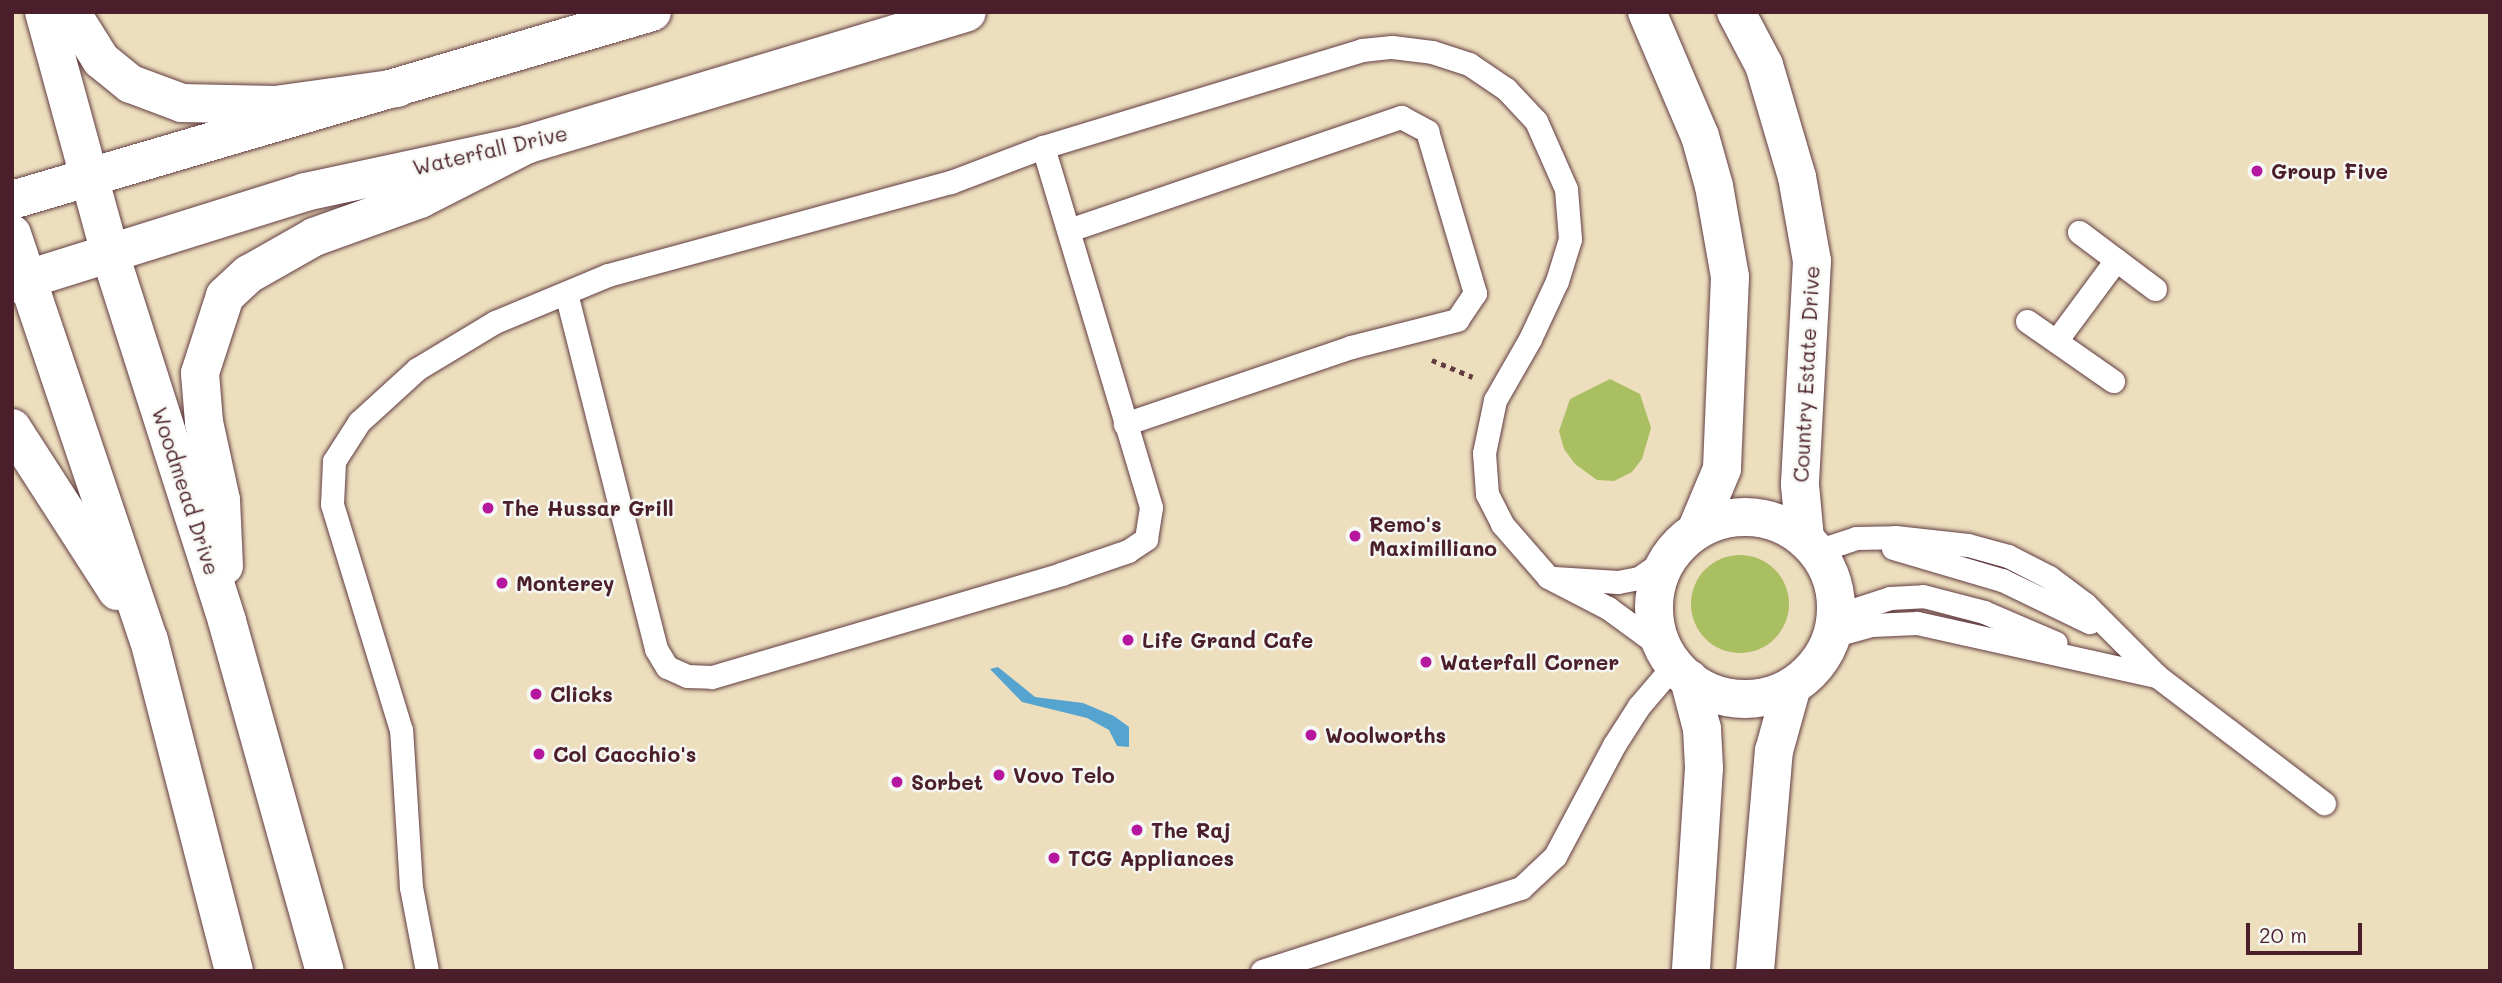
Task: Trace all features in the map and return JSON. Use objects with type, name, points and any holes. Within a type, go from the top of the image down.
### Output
[{"type":"main road","name":"Woodmead Drive","points":[[44,12],[110,254],[228,621],[324,971]]},
{"type":"main road","points":[[71,12],[101,60],[131,84],[182,103],[275,105],[398,88]]},
{"type":"main road","points":[[12,200],[652,12]]},
{"type":"main road","name":"Waterfall Drive","points":[[20,282],[305,192],[528,144],[967,12]]},
{"type":"main road","points":[[1647,12],[1700,136],[1714,186],[1730,277],[1722,469],[1654,602],[1702,729],[1704,768],[1691,971]]},
{"type":"main road","name":"Country Estate Drive","points":[[1736,12],[1768,77],[1797,177],[1812,261],[1800,485],[1811,545]]},
{"type":"main road","points":[[228,621],[221,500],[204,422],[200,373],[225,296],[249,274],[314,237],[420,199],[528,144]]},
{"type":"main road","points":[[12,234],[20,282],[149,640],[234,971]]},
{"type":"main road","points":[[12,428],[149,640]]},
{"type":"main road","points":[[1676,664],[1713,692],[1739,699],[1767,696],[1792,686],[1811,671],[1834,626],[1833,581],[1811,545],[1780,524],[1752,517],[1723,520],[1683,544]]},
{"type":"main road","points":[[1755,971],[1774,751],[1792,686]]},
{"type":"lane","points":[[427,971],[411,887],[401,730],[332,503],[330,483],[334,461],[359,422],[417,369],[495,322],[608,275],[657,265],[761,230],[951,182],[1043,146],[1362,50],[1392,47],[1432,52],[1469,64],[1506,89],[1536,121],[1566,189],[1570,214],[1570,239],[1557,281],[1530,339],[1499,388],[1484,453],[1487,494],[1502,524],[1548,577],[1608,608],[1676,664],[1614,745],[1555,856],[1521,888],[1262,971]]},
{"type":"lane","points":[[1069,230],[1401,117],[1416,121],[1427,131],[1475,293],[1457,320],[1351,347],[1125,424]]},
{"type":"lane","points":[[566,293],[656,649],[667,667],[687,676],[712,677],[1128,551],[1146,539],[1151,515],[1043,146]]},
{"type":"lane","points":[[2079,232],[2155,289]]},
{"type":"lane","points":[[2056,341],[2116,260]]},
{"type":"lane","points":[[2027,321],[2113,381]]},
{"type":"lane","points":[[1811,545],[1856,538],[1956,543],[2008,556],[2049,577],[2119,638],[2157,676],[2324,803]]},
{"type":"lane","points":[[1548,577],[1629,580],[1653,572],[1683,544]]},
{"type":"lane","points":[[1834,626],[1890,598],[1923,596],[1984,612],[2110,666],[2157,676]]},
{"type":"green space","points":[[1610,379],[1640,394],[1651,428],[1642,459],[1632,472],[1614,481],[1597,480],[1575,464],[1564,449],[1559,431],[1570,399]]},
{"type":"green space","points":[[1740,555],[1759,558],[1775,569],[1786,585],[1789,604],[1786,623],[1775,639],[1759,650],[1740,653],[1721,650],[1705,639],[1694,623],[1691,604],[1694,585],[1705,569],[1721,558]]},
{"type":"water","points":[[998,667],[1035,697],[1083,703],[1114,716],[1129,727],[1129,747],[1117,746],[1109,730],[1087,718],[1022,702],[990,669]]},
{"type":"place","name":"Group Five","points":[[2257,171]]},
{"type":"place","name":"The Hussar Grill","points":[[488,508]]},
{"type":"place","name":"Remo's Maximilliano","points":[[1355,536]]},
{"type":"place","name":"Monterey","points":[[502,583]]},
{"type":"place","name":"Life Grand Cafe","points":[[1128,640]]},
{"type":"place","name":"Waterfall Corner","points":[[1426,662]]},
{"type":"place","name":"Clicks","points":[[536,694]]},
{"type":"place","name":"Woolworths","points":[[1311,735]]},
{"type":"place","name":"Col Cacchio's","points":[[539,754]]},
{"type":"place","name":"Vovo Telo","points":[[999,775]]},
{"type":"place","name":"Sorbet","points":[[897,782]]},
{"type":"place","name":"The Raj","points":[[1137,830]]},
{"type":"place","name":"TCG Appliances","points":[[1054,858]]}]
